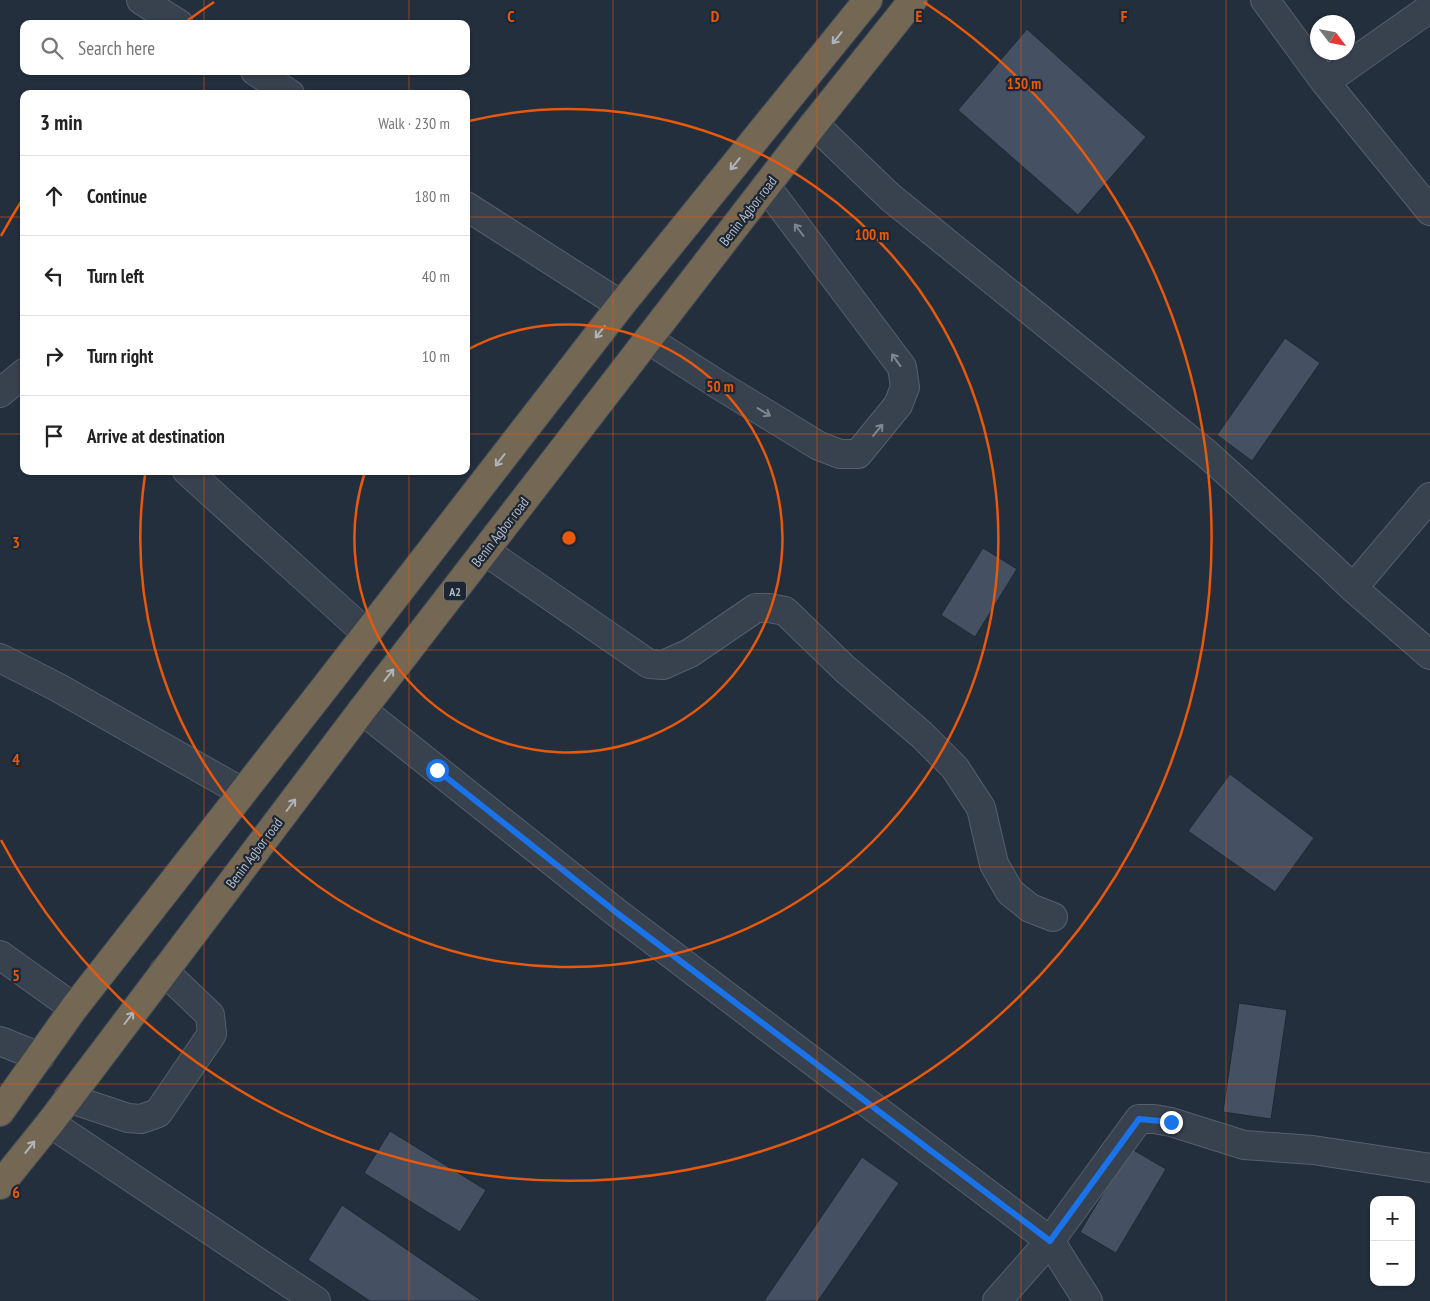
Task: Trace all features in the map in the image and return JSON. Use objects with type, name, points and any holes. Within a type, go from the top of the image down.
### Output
[{"type":"highway","points":[[0,1112],[74,1008],[621,305],[868,0]]},
{"type":"highway","name":"Benin Agbor road","points":[[0,1185],[50,1122],[362,710],[814,124],[913,0]]},
{"type":"street","points":[[141,0],[173,20]]},
{"type":"street","points":[[1265,0],[1326,82],[1430,211]]},
{"type":"street","points":[[1326,82],[1430,8]]},
{"type":"street","points":[[814,124],[890,197],[1207,454],[1353,588],[1430,655]]},
{"type":"street","points":[[649,340],[818,446],[840,454],[858,454],[898,405],[905,387],[902,367],[766,186]]},
{"type":"street","points":[[470,209],[621,305]]},
{"type":"street","points":[[0,392],[20,376]]},
{"type":"street","points":[[191,475],[366,633]]},
{"type":"street","points":[[1353,588],[1430,498]]},
{"type":"street","points":[[485,551],[649,664],[663,665],[690,653],[756,608],[785,611],[845,669],[922,735],[955,768],[980,808],[994,864],[1010,892],[1030,908],[1052,917]]},
{"type":"street","points":[[0,658],[57,686],[242,792]]},
{"type":"street","points":[[362,710],[617,913],[1050,1241],[1088,1301]]},
{"type":"street","points":[[0,955],[74,1008]]},
{"type":"street","points":[[68,1098],[128,1118],[141,1119],[158,1113],[212,1034],[210,1015],[164,971]]},
{"type":"street","points":[[0,1041],[40,1057]]},
{"type":"street","points":[[997,1301],[1050,1241],[1139,1119],[1171,1122],[1244,1145],[1313,1150],[1430,1168]]},
{"type":"street","points":[[50,1122],[316,1301]]},
{"type":"building","points":[[1027,29],[1146,137],[1078,215],[958,110]]},
{"type":"building","points":[[1285,338],[1320,363],[1252,461],[1217,435]]},
{"type":"building","points":[[983,548],[1017,569],[975,637],[941,615]]},
{"type":"building","points":[[1230,774],[1314,838],[1275,892],[1188,831]]},
{"type":"building","points":[[1239,1003],[1287,1010],[1271,1119],[1223,1112]]},
{"type":"building","points":[[390,1131],[486,1190],[460,1232],[364,1173]]},
{"type":"building","points":[[1130,1148],[1166,1169],[1116,1253],[1080,1232]]},
{"type":"building","points":[[862,1157],[899,1183],[818,1301],[764,1301]]},
{"type":"building","points":[[342,1205],[482,1301],[370,1301],[308,1260]]},
{"type":"route","points":[[437,770],[617,913],[1050,1241],[1139,1119],[1171,1122]]}]
